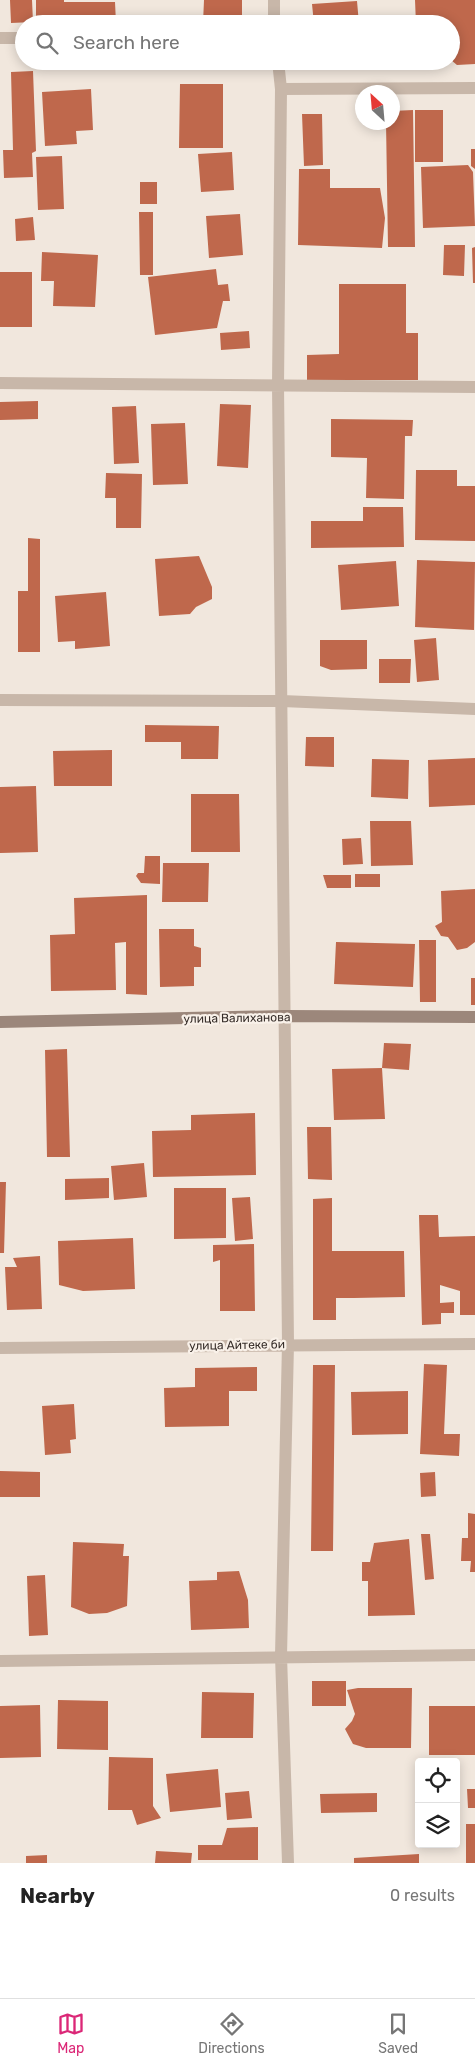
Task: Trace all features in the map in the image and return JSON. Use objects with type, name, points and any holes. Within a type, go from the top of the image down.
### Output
[{"type":"street","points":[[274,0],[274,15]]},
{"type":"street","points":[[0,38],[15,38]]},
{"type":"street","points":[[279,70],[281,89],[278,386],[288,1344],[281,1656],[288,1863]]},
{"type":"street","points":[[281,89],[475,88]]},
{"type":"street","points":[[0,383],[475,387]]},
{"type":"street","points":[[0,700],[282,702],[475,709]]},
{"type":"street","name":"улица Валиханова","points":[[0,1022],[285,1016],[475,1018]]},
{"type":"street","name":"улица Айтеке би","points":[[0,1348],[288,1344],[475,1344]]},
{"type":"street","points":[[0,1662],[281,1656],[475,1655]]},
{"type":"building","points":[[10,0],[32,0],[33,15],[15,15],[15,23],[11,23]]},
{"type":"building","points":[[36,0],[115,2],[116,15],[36,15]]},
{"type":"building","points":[[204,0],[242,0],[242,15],[203,15]]},
{"type":"building","points":[[415,0],[475,0],[475,64],[460,65],[460,15],[416,15]]},
{"type":"building","points":[[357,1],[358,15],[313,15],[312,4]]},
{"type":"building","points":[[33,71],[36,151],[32,153],[33,177],[4,178],[3,150],[13,150],[11,72]]},
{"type":"building","points":[[180,84],[223,84],[223,148],[179,148]]},
{"type":"building","points":[[91,89],[93,130],[76,131],[77,144],[45,146],[42,92]]},
{"type":"building","points":[[413,110],[415,247],[388,247],[386,130],[400,130],[400,111]]},
{"type":"building","points":[[415,110],[443,110],[443,162],[415,162]]},
{"type":"building","points":[[302,114],[322,114],[323,165],[304,166]]},
{"type":"building","points":[[471,149],[475,149],[475,169],[471,166]]},
{"type":"building","points":[[232,152],[234,190],[201,192],[198,154]]},
{"type":"building","points":[[62,156],[64,209],[38,210],[36,157]]},
{"type":"building","points":[[468,165],[473,172],[475,226],[423,228],[421,167]]},
{"type":"building","points":[[299,169],[330,169],[330,188],[380,188],[385,218],[382,248],[298,245]]},
{"type":"building","points":[[140,182],[157,182],[157,204],[140,204]]},
{"type":"building","points":[[139,212],[153,212],[153,275],[140,275]]},
{"type":"building","points":[[240,214],[243,255],[209,258],[206,216]]},
{"type":"building","points":[[33,217],[35,240],[16,241],[15,219]]},
{"type":"building","points":[[444,245],[465,245],[464,276],[443,275]]},
{"type":"building","points":[[475,247],[475,283],[473,283],[472,248]]},
{"type":"building","points":[[42,252],[98,255],[95,307],[53,306],[54,281],[41,281]]},
{"type":"building","points":[[216,269],[218,285],[228,284],[230,301],[223,301],[217,328],[155,335],[148,277]]},
{"type":"building","points":[[0,272],[32,272],[32,327],[0,327]]},
{"type":"building","points":[[339,284],[406,284],[406,333],[418,333],[418,380],[307,380],[307,355],[339,354]]},
{"type":"building","points":[[249,331],[250,348],[221,350],[220,333]]},
{"type":"building","points":[[38,401],[38,419],[0,420],[0,402]]},
{"type":"building","points":[[220,404],[251,405],[248,468],[217,466]]},
{"type":"building","points":[[136,406],[139,463],[114,464],[112,407]]},
{"type":"building","points":[[331,419],[413,420],[412,436],[405,436],[404,499],[366,498],[367,458],[331,457]]},
{"type":"building","points":[[185,423],[188,484],[153,485],[151,424]]},
{"type":"building","points":[[416,470],[457,470],[457,486],[475,486],[475,541],[415,540]]},
{"type":"building","points":[[106,473],[142,474],[141,528],[116,528],[116,498],[105,498]]},
{"type":"building","points":[[363,507],[403,507],[404,547],[311,548],[311,521],[363,521]]},
{"type":"building","points":[[28,538],[40,539],[40,652],[18,652],[18,591],[28,591]]},
{"type":"building","points":[[199,556],[212,587],[212,599],[196,607],[190,614],[159,616],[155,559]]},
{"type":"building","points":[[417,560],[475,562],[474,630],[415,627]]},
{"type":"building","points":[[396,561],[399,606],[341,610],[338,565]]},
{"type":"building","points":[[106,592],[110,646],[75,649],[75,641],[58,642],[55,596]]},
{"type":"building","points":[[436,638],[439,680],[417,682],[414,640]]},
{"type":"building","points":[[320,640],[367,640],[367,669],[331,670],[320,666]]},
{"type":"building","points":[[379,659],[411,659],[410,683],[379,683]]},
{"type":"building","points":[[145,725],[219,726],[218,759],[181,759],[181,742],[145,742]]},
{"type":"building","points":[[306,737],[334,737],[334,767],[305,766]]},
{"type":"building","points":[[112,750],[112,786],[54,786],[53,751]]},
{"type":"building","points":[[475,758],[475,805],[429,807],[428,760]]},
{"type":"building","points":[[372,759],[409,760],[408,799],[371,797]]},
{"type":"building","points":[[36,786],[38,852],[0,853],[0,787]]},
{"type":"building","points":[[191,794],[239,794],[240,852],[191,852]]},
{"type":"building","points":[[370,821],[411,821],[413,865],[371,866]]},
{"type":"building","points":[[361,838],[363,864],[343,865],[342,839]]},
{"type":"building","points":[[145,856],[160,856],[160,884],[141,883],[136,876],[138,873],[144,873]]},
{"type":"building","points":[[163,863],[209,863],[208,902],[162,902]]},
{"type":"building","points":[[355,874],[380,874],[380,887],[355,887]]},
{"type":"building","points":[[323,875],[351,875],[351,888],[327,888]]},
{"type":"building","points":[[475,889],[475,942],[467,948],[457,950],[448,937],[441,936],[435,926],[442,922],[441,891]]},
{"type":"building","points":[[147,895],[147,995],[126,994],[126,942],[115,943],[116,990],[51,991],[50,935],[75,934],[74,898]]},
{"type":"building","points":[[159,929],[194,929],[194,946],[201,948],[201,967],[194,967],[194,986],[160,987]]},
{"type":"building","points":[[419,940],[436,940],[436,1002],[420,1002]]},
{"type":"building","points":[[336,942],[415,944],[413,987],[334,984]]},
{"type":"building","points":[[471,978],[475,978],[475,1005],[471,1005]]},
{"type":"building","points":[[384,1043],[411,1044],[409,1070],[382,1068]]},
{"type":"building","points":[[67,1049],[70,1157],[47,1157],[45,1050]]},
{"type":"building","points":[[382,1068],[385,1119],[334,1120],[332,1069]]},
{"type":"building","points":[[255,1113],[256,1175],[153,1177],[152,1131],[191,1130],[191,1115]]},
{"type":"building","points":[[307,1127],[331,1127],[332,1180],[308,1179]]},
{"type":"building","points":[[144,1163],[147,1197],[114,1200],[111,1166]]},
{"type":"building","points":[[109,1178],[109,1198],[65,1200],[65,1179]]},
{"type":"building","points":[[0,1182],[6,1182],[4,1253],[0,1253]]},
{"type":"building","points":[[174,1188],[226,1188],[226,1238],[174,1239]]},
{"type":"building","points":[[250,1197],[253,1239],[235,1241],[232,1198]]},
{"type":"building","points":[[332,1198],[332,1251],[404,1251],[405,1297],[336,1298],[336,1320],[313,1320],[313,1199]]},
{"type":"building","points":[[419,1215],[438,1215],[439,1237],[475,1236],[475,1315],[460,1315],[460,1291],[440,1285],[440,1303],[454,1302],[454,1313],[441,1313],[441,1324],[422,1325]]},
{"type":"building","points":[[133,1238],[135,1289],[83,1291],[59,1285],[58,1241]]},
{"type":"building","points":[[254,1244],[255,1311],[220,1311],[220,1260],[213,1262],[213,1245]]},
{"type":"building","points":[[40,1256],[42,1309],[7,1310],[5,1267],[17,1267],[13,1258]]},
{"type":"building","points":[[424,1364],[447,1365],[444,1434],[460,1434],[459,1456],[420,1454]]},
{"type":"building","points":[[313,1365],[335,1365],[333,1551],[311,1551]]},
{"type":"building","points":[[257,1367],[257,1391],[229,1391],[229,1426],[165,1427],[164,1388],[195,1387],[195,1368]]},
{"type":"building","points":[[408,1391],[408,1434],[352,1435],[351,1392]]},
{"type":"building","points":[[74,1404],[76,1439],[70,1440],[71,1453],[45,1455],[42,1406]]},
{"type":"building","points":[[0,1471],[40,1472],[40,1497],[0,1497]]},
{"type":"building","points":[[435,1472],[436,1496],[421,1497],[420,1473]]},
{"type":"building","points":[[468,1513],[475,1514],[475,1572],[470,1572],[471,1561],[461,1561],[462,1538],[468,1538]]},
{"type":"building","points":[[421,1534],[430,1534],[434,1579],[425,1580]]},
{"type":"building","points":[[409,1539],[415,1615],[368,1616],[368,1581],[362,1581],[362,1562],[370,1562],[374,1543]]},
{"type":"building","points":[[73,1542],[124,1544],[123,1556],[129,1556],[127,1606],[107,1613],[89,1614],[71,1607]]},
{"type":"building","points":[[239,1571],[248,1600],[249,1628],[191,1630],[189,1581],[217,1580],[217,1572]]},
{"type":"building","points":[[45,1575],[48,1635],[29,1636],[27,1576]]},
{"type":"building","points":[[312,1681],[346,1681],[346,1706],[312,1706]]},
{"type":"building","points":[[358,1688],[412,1688],[411,1748],[366,1748],[353,1744],[345,1729],[355,1714],[347,1690]]},
{"type":"building","points":[[202,1692],[254,1693],[253,1738],[201,1738]]},
{"type":"building","points":[[58,1700],[108,1701],[108,1750],[57,1749]]},
{"type":"building","points":[[40,1705],[41,1757],[0,1758],[0,1706]]},
{"type":"building","points":[[429,1706],[475,1706],[475,1755],[429,1755]]},
{"type":"building","points":[[109,1757],[153,1758],[153,1806],[161,1818],[137,1825],[132,1810],[108,1810]]},
{"type":"building","points":[[218,1769],[221,1807],[170,1812],[166,1774]]},
{"type":"building","points":[[467,1789],[475,1789],[475,1808],[468,1808]]},
{"type":"building","points":[[249,1791],[252,1818],[227,1820],[225,1793]]},
{"type":"building","points":[[377,1793],[377,1812],[321,1813],[320,1794]]},
{"type":"building","points":[[466,1824],[475,1824],[475,1863],[466,1863]]},
{"type":"building","points":[[258,1827],[258,1860],[198,1860],[198,1845],[222,1845],[227,1828]]},
{"type":"building","points":[[156,1851],[192,1853],[191,1863],[155,1863]]},
{"type":"building","points":[[419,1854],[419,1863],[354,1863],[354,1858]]},
{"type":"building","points":[[47,1855],[47,1863],[26,1863],[26,1856]]}]
